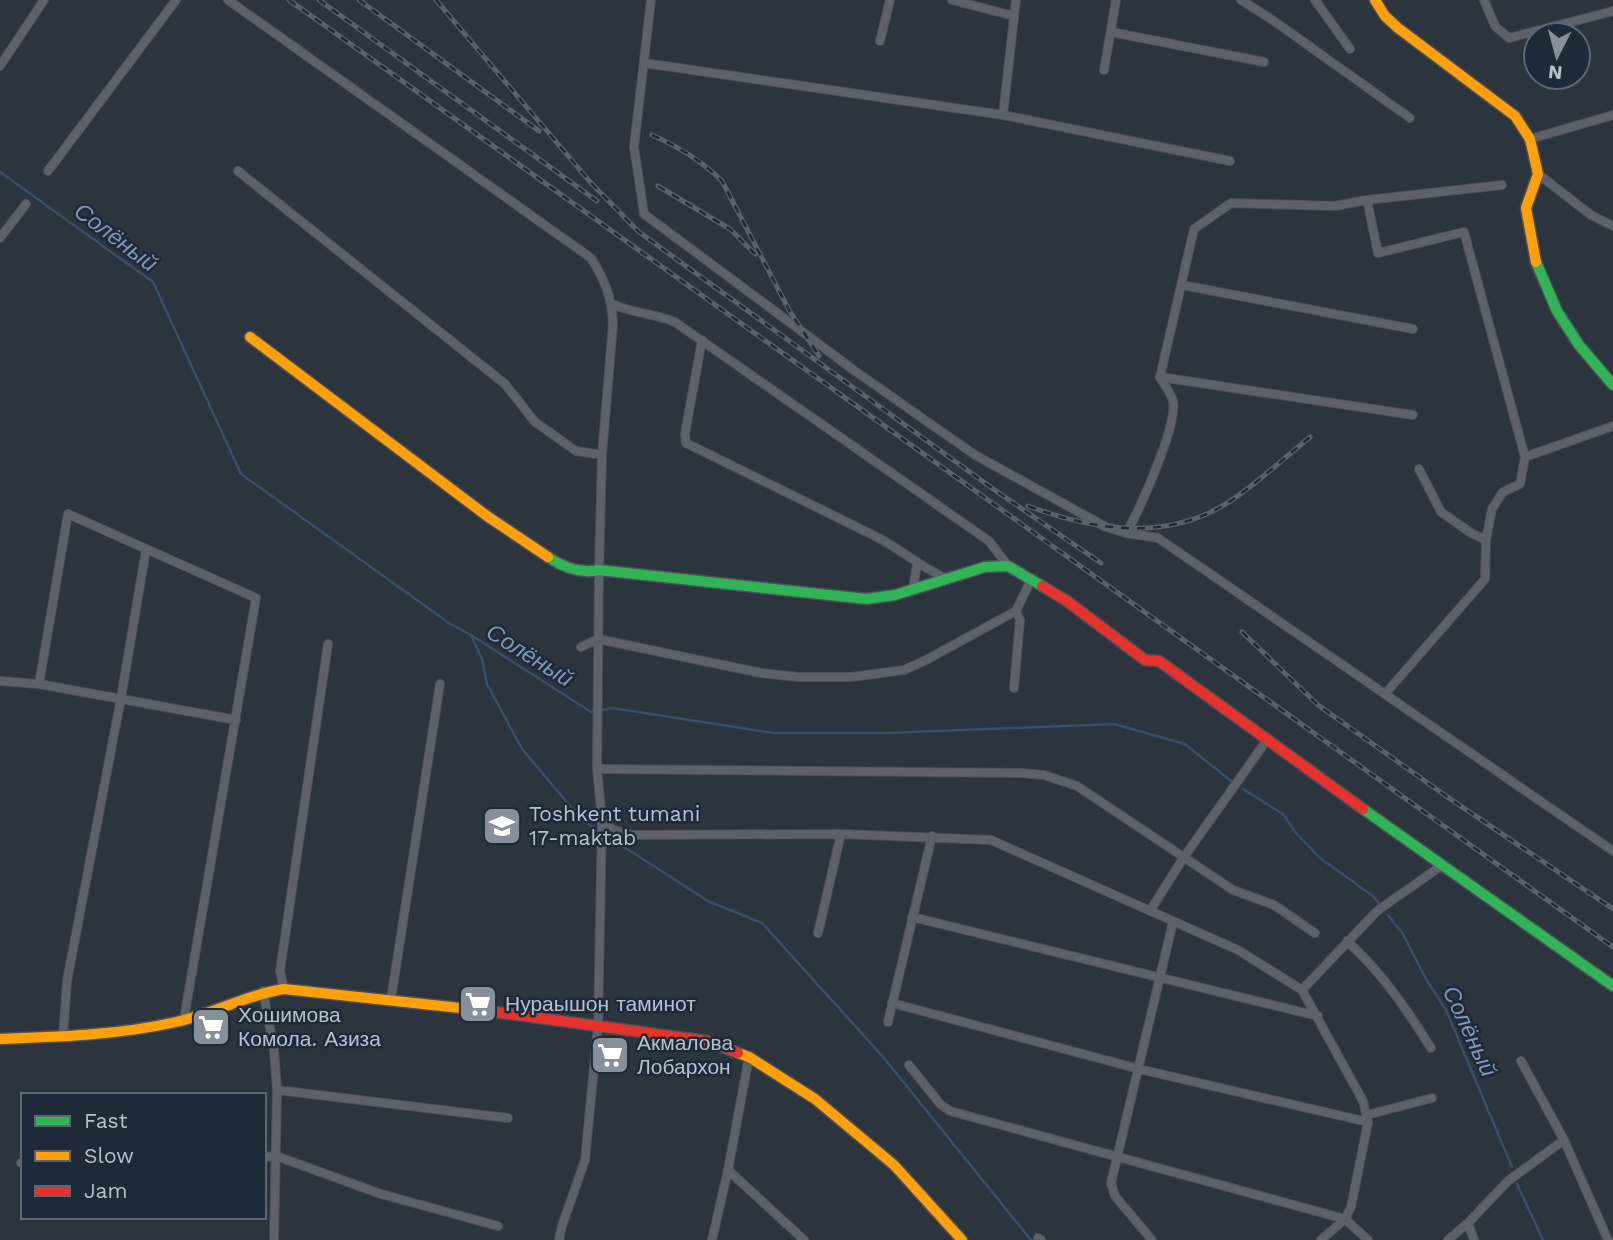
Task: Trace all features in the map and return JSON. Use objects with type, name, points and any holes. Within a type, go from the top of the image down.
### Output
[{"type":"street","points":[[0,66],[44,0]]},
{"type":"street","points":[[48,171],[176,0]]},
{"type":"street","points":[[228,0],[590,258],[603,277],[612,304],[598,570],[597,769],[602,824],[598,1026],[585,1160],[559,1240]]},
{"type":"street","points":[[651,0],[634,148],[644,214],[855,372],[975,455],[1106,527],[1158,538],[1613,851]]},
{"type":"street","points":[[880,41],[890,0]]},
{"type":"street","points":[[952,0],[1014,16]]},
{"type":"street","points":[[1003,115],[1016,0]]},
{"type":"street","points":[[1104,70],[1116,0]]},
{"type":"street","points":[[1241,0],[1410,118]]},
{"type":"street","points":[[1315,0],[1350,49]]},
{"type":"street","points":[[1375,0],[1377,6],[1398,29],[1515,117],[1530,139],[1538,174],[1526,208],[1537,267],[1557,311],[1579,345],[1613,385]]},
{"type":"street","points":[[1484,0],[1496,26],[1509,38],[1613,11]]},
{"type":"street","points":[[1111,32],[1264,62]]},
{"type":"street","points":[[644,63],[1003,115],[1230,161]]},
{"type":"street","points":[[1530,139],[1613,116]]},
{"type":"street","points":[[238,171],[505,384],[535,422],[576,452],[602,455]]},
{"type":"street","points":[[1538,174],[1591,215],[1613,226]]},
{"type":"street","points":[[1126,533],[1155,471],[1168,434],[1173,402],[1160,377],[1182,285],[1181,276],[1194,229],[1231,203],[1335,206],[1502,185]]},
{"type":"street","points":[[1367,200],[1378,253],[1464,232],[1525,457],[1520,484],[1503,492],[1492,509],[1486,540],[1485,579],[1385,694]]},
{"type":"street","points":[[0,238],[26,204]]},
{"type":"street","points":[[1182,285],[1413,329]]},
{"type":"street","points":[[612,304],[632,313],[675,322],[702,340],[989,541],[1008,566],[1067,601],[1145,660],[1159,661],[1440,866],[1613,986]]},
{"type":"street","points":[[250,337],[487,516],[557,564],[584,573],[598,570],[866,599],[895,595],[985,567],[1008,566]]},
{"type":"street","points":[[702,340],[686,443],[877,537],[904,552],[917,564],[945,578]]},
{"type":"street","points":[[1160,377],[1413,415]]},
{"type":"street","points":[[1525,457],[1613,426]]},
{"type":"street","points":[[1419,469],[1441,512],[1486,540]]},
{"type":"street","points":[[39,684],[68,514],[256,598],[184,1019]]},
{"type":"street","points":[[63,1037],[67,981],[146,550]]},
{"type":"street","points":[[913,589],[917,564]]},
{"type":"street","points":[[581,648],[598,639],[761,673],[797,677],[852,677],[904,670],[1016,611],[1031,580]]},
{"type":"street","points":[[1014,688],[1020,620],[1016,611]]},
{"type":"street","points":[[284,989],[280,971],[328,643]]},
{"type":"street","points":[[0,681],[39,684],[236,720]]},
{"type":"street","points":[[391,999],[440,684]]},
{"type":"street","points":[[1150,911],[1184,857],[1267,740]]},
{"type":"street","points":[[597,769],[1044,775],[1076,786],[1233,890],[1274,905],[1315,933]]},
{"type":"street","points":[[602,824],[632,835],[841,834],[991,840],[1008,845],[1238,950],[1302,990],[1363,1101],[1367,1119],[1351,1207],[1345,1219],[1321,1240]]},
{"type":"street","points":[[818,933],[841,834]]},
{"type":"street","points":[[888,1021],[932,836]]},
{"type":"street","points":[[1302,990],[1377,911],[1440,866]]},
{"type":"street","points":[[912,917],[1318,1016]]},
{"type":"street","points":[[1152,1240],[1111,1190],[1173,922]]},
{"type":"street","points":[[1347,941],[1370,962],[1400,999],[1431,1048]]},
{"type":"street","points":[[0,1039],[63,1037],[184,1019],[262,991],[284,989],[391,999],[707,1041],[749,1057],[815,1099],[894,1165],[962,1240]]},
{"type":"street","points":[[262,991],[274,1050],[277,1090],[274,1240]]},
{"type":"street","points":[[892,1003],[1139,1069],[1367,1119],[1432,1098]]},
{"type":"street","points":[[712,1240],[749,1057]]},
{"type":"street","points":[[1521,1061],[1564,1140],[1608,1240]]},
{"type":"street","points":[[909,1065],[940,1104],[950,1111],[1345,1219],[1368,1240]]},
{"type":"street","points":[[277,1090],[508,1118]]},
{"type":"street","points":[[1448,1240],[1508,1181],[1564,1140]]},
{"type":"street","points":[[266,1157],[276,1156],[381,1194],[498,1226]]},
{"type":"street","points":[[728,1170],[804,1240]]},
{"type":"street","points":[[1468,1223],[1475,1240]]},
{"type":"waterway","name":"Солёный","points":[[0,172],[153,282],[241,474],[449,623],[591,712],[612,708],[774,733],[887,733],[1114,724],[1185,744],[1231,781]]},
{"type":"waterway","points":[[471,635],[482,659],[487,684],[522,749],[582,820],[708,901],[762,923],[884,1058],[1031,1240]]},
{"type":"waterway","name":"Солёный","points":[[1243,789],[1283,814],[1296,833],[1320,858],[1373,896],[1380,905]]},
{"type":"waterway","name":"Солёный","points":[[1388,915],[1403,934],[1426,979],[1446,1010],[1512,1167]]},
{"type":"waterway","name":"Солёный","points":[[1517,1184],[1543,1240]]},
{"type":"railway","points":[[289,0],[1613,947]]},
{"type":"railway","points":[[319,0],[597,201]]},
{"type":"railway","points":[[359,0],[539,131]]},
{"type":"railway","points":[[436,0],[591,183],[639,232],[996,491],[1101,563]]},
{"type":"railway","points":[[652,135],[689,155],[722,181],[789,310],[819,356]]},
{"type":"railway","points":[[658,186],[730,229],[755,254]]},
{"type":"railway","points":[[1028,506],[1109,527],[1163,526],[1189,521],[1239,495],[1310,437]]},
{"type":"railway","points":[[1242,632],[1318,705],[1613,909]]},
{"type":"traffic: fast","points":[[1536,262],[1557,311],[1579,345],[1613,385]]},
{"type":"traffic: fast","points":[[548,557],[579,571],[599,570],[866,599],[895,595],[985,567],[1008,566],[1042,586]]},
{"type":"traffic: fast","points":[[1363,809],[1613,986]]},
{"type":"traffic: slow","points":[[1375,0],[1385,16],[1398,28],[1515,116],[1530,139],[1538,174],[1526,208],[1536,262]]},
{"type":"traffic: slow","points":[[250,337],[487,516],[548,557]]},
{"type":"traffic: slow","points":[[0,1039],[133,1030],[190,1019],[284,989],[488,1011]]},
{"type":"traffic: slow","points":[[738,1053],[749,1057],[815,1099],[894,1165],[962,1240]]},
{"type":"traffic: jam","points":[[1042,586],[1067,601],[1145,660],[1159,661],[1363,809]]},
{"type":"traffic: jam","points":[[488,1011],[707,1041],[738,1053]]},
{"type":"place","name":"Toshkent tumani 17-maktab","points":[[502,826]]},
{"type":"place","name":"Нураышон таминот","points":[[478,1004]]},
{"type":"place","name":"Хошимова Комола. Азиза","points":[[211,1027]]},
{"type":"place","name":"Акмалова Лобархон","points":[[610,1055]]}]
